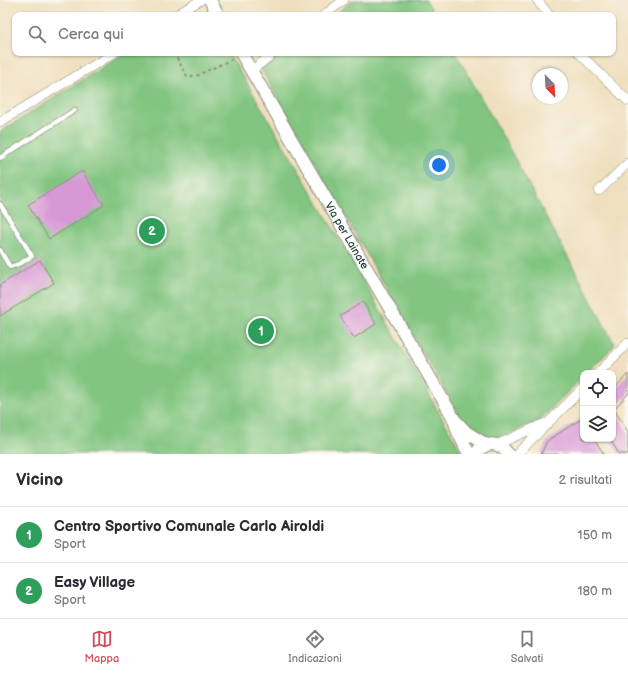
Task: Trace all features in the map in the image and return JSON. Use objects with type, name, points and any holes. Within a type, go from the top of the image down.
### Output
[{"type":"street","points":[[181,12],[201,0]]},
{"type":"street","points":[[210,0],[216,12]]},
{"type":"street","points":[[328,12],[344,0]]},
{"type":"street","points":[[537,0],[547,12]]},
{"type":"street","points":[[0,122],[109,56]]},
{"type":"street","name":"Via per Lainate","points":[[242,56],[453,417],[466,432],[492,445],[502,447],[508,454]]},
{"type":"street","points":[[251,71],[270,56]]},
{"type":"street","points":[[583,56],[628,101]]},
{"type":"street","points":[[600,191],[628,163]]},
{"type":"street","points":[[601,370],[628,343]]},
{"type":"street","points":[[517,454],[580,391]]},
{"type":"street","name":"Via per Lainate","points":[[453,417],[458,432],[469,454]]},
{"type":"street","points":[[475,454],[482,447],[492,445],[550,421]]},
{"type":"lane","points":[[0,158],[75,110]]},
{"type":"lane","points":[[0,204],[32,256],[21,263],[10,267],[0,250]]},
{"type":"path","points":[[176,56],[187,76],[196,76],[237,56]]},
{"type":"green space","points":[[354,0],[426,0],[433,12],[338,12]]},
{"type":"green space","points":[[120,56],[231,56],[327,218],[460,449],[461,454],[0,454],[0,132]]},
{"type":"green space","points":[[279,56],[458,56],[615,345],[590,370],[580,370],[580,380],[541,419],[505,436],[488,438],[478,436],[464,424],[261,69]]},
{"type":"building","points":[[82,171],[104,205],[49,239],[28,205]]},
{"type":"building","points":[[40,260],[54,283],[0,316],[0,285]]},
{"type":"building","points":[[363,302],[376,324],[354,338],[340,316]]},
{"type":"building","points":[[628,374],[628,394],[616,407],[616,406],[616,387]]},
{"type":"building","points":[[616,412],[628,432],[628,454],[619,454],[612,442],[616,442]]},
{"type":"building","points":[[580,420],[580,442],[596,442],[604,454],[541,454],[547,441]]},
{"type":"place","name":"Easy Village","points":[[152,231]]},
{"type":"place","name":"Centro Sportivo Comunale Carlo Airoldi","points":[[261,331]]}]
